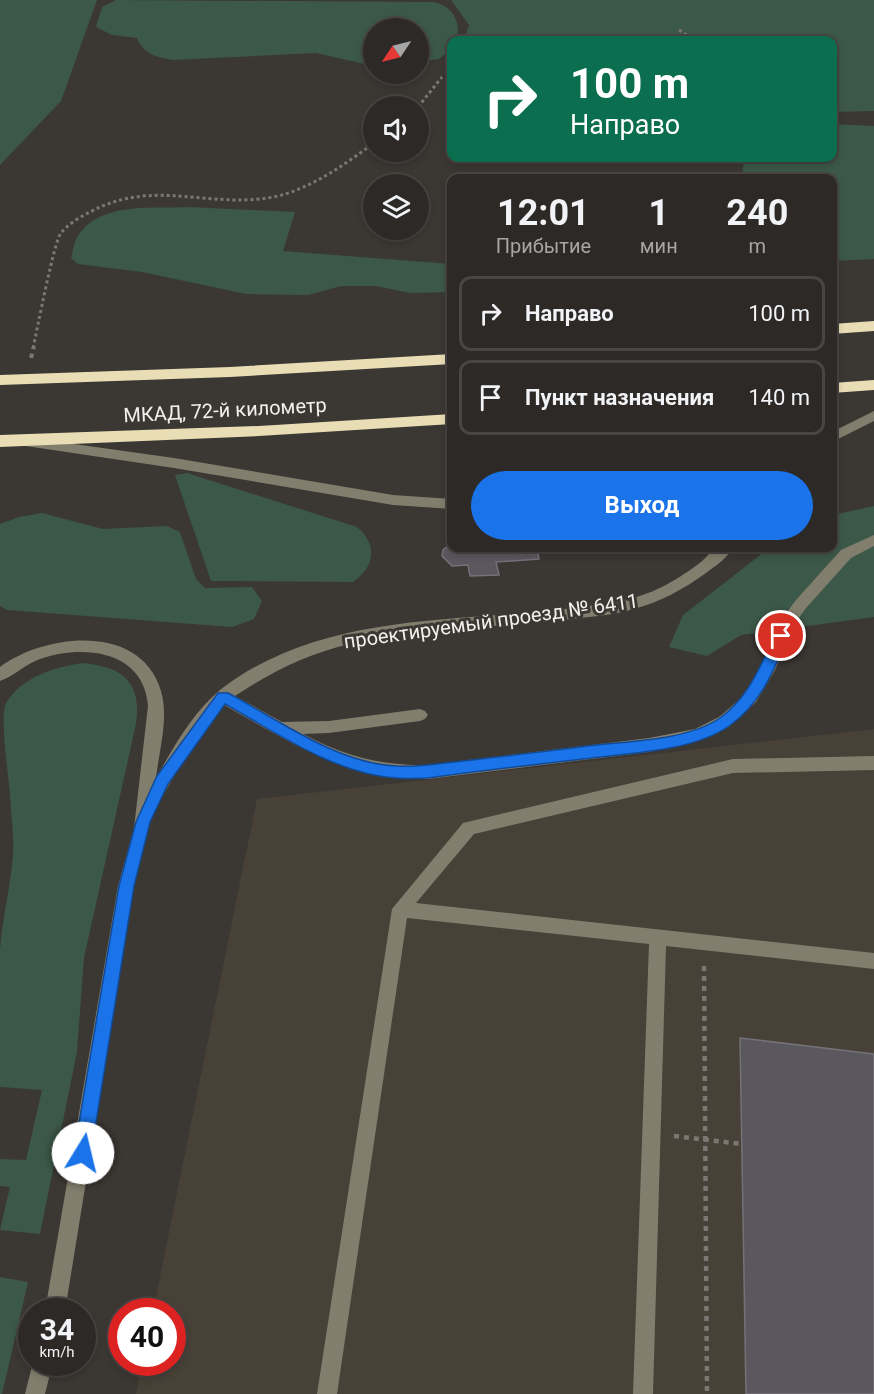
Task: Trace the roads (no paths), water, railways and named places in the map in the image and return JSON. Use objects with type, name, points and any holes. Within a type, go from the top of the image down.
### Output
[{"type":"highway","points":[[837,329],[874,326]]},
{"type":"highway","name":"МКАД, 72-й километр","points":[[0,380],[230,372],[447,359]]},
{"type":"highway","points":[[837,389],[874,385]]},
{"type":"highway","name":"МКАД, 72-й километр","points":[[7,441],[259,431],[447,419]]},
{"type":"street","points":[[837,435],[874,415]]},
{"type":"street","points":[[7,441],[174,463],[393,500],[447,504]]},
{"type":"street","points":[[223,697],[322,750],[365,767],[395,772],[428,772],[649,745],[698,735],[724,722],[751,698],[768,670],[789,621],[801,604],[846,554],[874,540]]},
{"type":"street","name":"проектируемый проезд № 6411","points":[[143,822],[162,780],[223,697],[247,679],[297,652],[364,637],[435,625],[542,618],[633,604],[676,586],[720,552]]},
{"type":"street","name":"проектируемый проезд № 6411","points":[[0,675],[17,661],[40,653],[80,646],[105,648],[128,655],[145,673],[154,693],[154,723],[143,822],[126,886],[57,1298]]},
{"type":"street","points":[[281,728],[329,727],[420,715]]},
{"type":"street","points":[[327,1394],[400,909],[469,828],[733,766],[874,763]]},
{"type":"street","points":[[400,909],[874,961]]},
{"type":"street","points":[[644,1394],[658,939]]},
{"type":"street","points":[[36,1394],[40,1376]]}]
